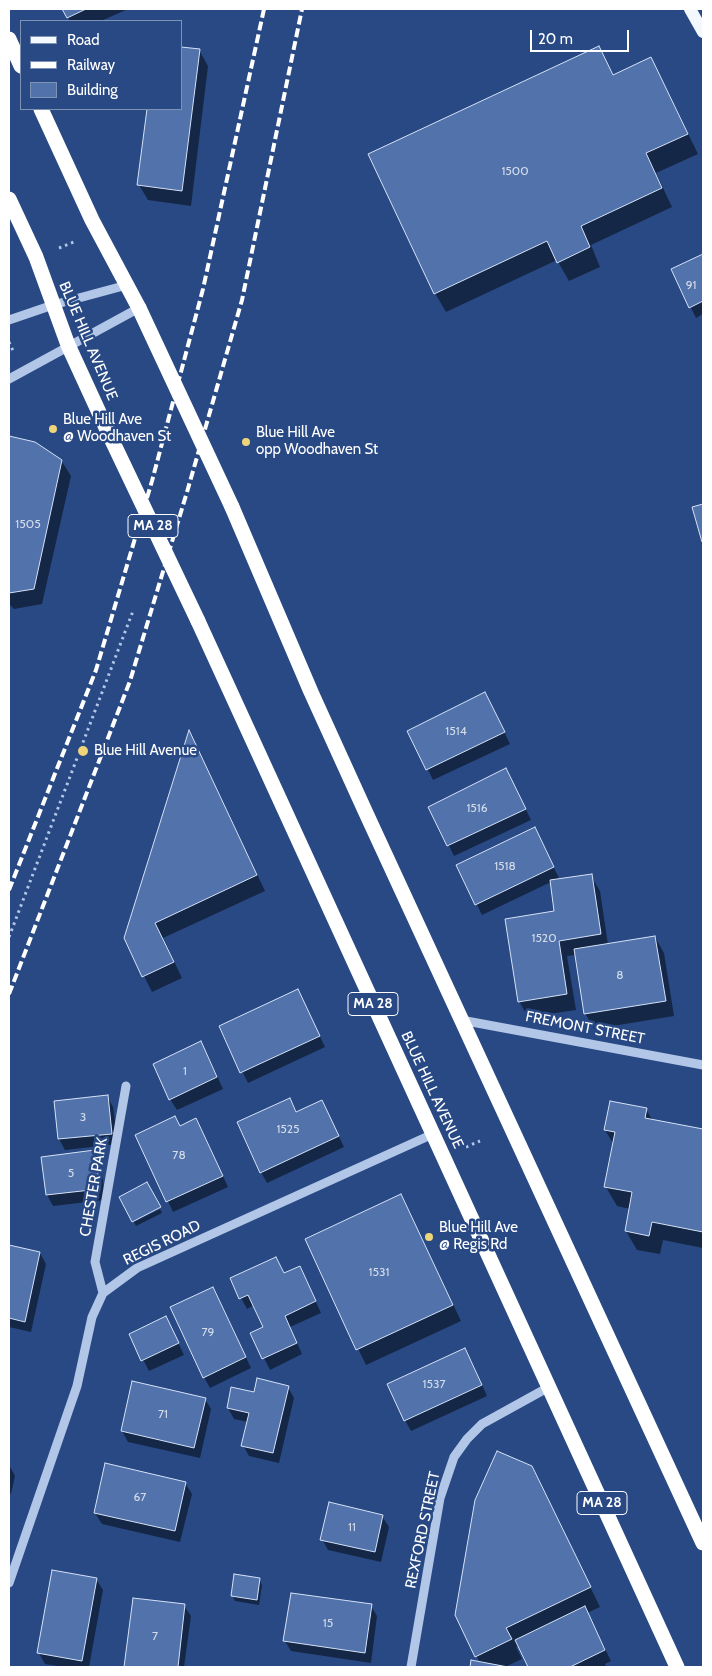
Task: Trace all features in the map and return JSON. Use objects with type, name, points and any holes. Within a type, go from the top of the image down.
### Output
[{"type":"highway","points":[[9,39],[20,64]]},
{"type":"highway","points":[[41,110],[92,220],[139,308],[232,506],[311,692],[703,1542]]},
{"type":"highway","name":"BLUE HILL AVENUE","points":[[9,199],[36,257],[68,345],[198,621],[677,1667]]},
{"type":"main road","points":[[690,9],[703,32]]},
{"type":"street","points":[[9,320],[53,305],[127,285]]},
{"type":"street","points":[[9,379],[68,345],[139,308]]},
{"type":"street","name":"FREMONT STREET","points":[[461,1020],[703,1065]]},
{"type":"street","name":"CHESTER PARK","points":[[103,1293],[95,1262],[126,1086]]},
{"type":"street","name":"REGIS ROAD","points":[[9,1583],[77,1386],[92,1316],[103,1293],[137,1268],[433,1134]]},
{"type":"street","name":"REXFORD STREET","points":[[411,1667],[440,1498],[454,1457],[467,1439],[482,1424],[549,1387]]},
{"type":"path","points":[[51,251],[82,238]]},
{"type":"path","points":[[9,342],[15,353]]},
{"type":"path","points":[[9,937],[134,611]]},
{"type":"path","points":[[458,1150],[480,1141]]},
{"type":"building","points":[[62,9],[86,9],[67,18]]},
{"type":"building","points":[[599,46],[613,75],[651,57],[688,134],[646,153],[662,188],[581,226],[590,247],[557,263],[547,241],[434,294],[368,154]]},
{"type":"building","points":[[182,47],[200,49],[182,191],[137,185],[147,110],[182,110]]},
{"type":"building","points":[[703,254],[703,301],[689,308],[671,269]]},
{"type":"building","points":[[9,436],[35,442],[62,460],[34,589],[9,593]]},
{"type":"building","points":[[703,504],[703,542],[702,542],[692,507]]},
{"type":"building","points":[[485,692],[505,732],[426,770],[407,731]]},
{"type":"building","points":[[189,730],[257,875],[155,923],[174,962],[142,977],[124,938]]},
{"type":"building","points":[[506,768],[526,809],[447,846],[428,807]]},
{"type":"building","points":[[535,827],[554,867],[475,905],[456,865]]},
{"type":"building","points":[[592,874],[601,934],[559,941],[567,994],[518,1002],[505,919],[554,911],[550,880]]},
{"type":"building","points":[[655,936],[666,1001],[584,1014],[574,949]]},
{"type":"building","points":[[298,989],[320,1036],[240,1073],[219,1026]]},
{"type":"building","points":[[201,1041],[217,1077],[169,1100],[153,1064]]},
{"type":"building","points":[[108,1095],[112,1134],[58,1139],[54,1101]]},
{"type":"building","points":[[290,1098],[296,1112],[322,1100],[339,1136],[260,1173],[237,1122]]},
{"type":"building","points":[[610,1101],[647,1108],[645,1118],[703,1129],[703,1232],[652,1222],[649,1236],[625,1231],[632,1192],[604,1187],[615,1132],[604,1130]]},
{"type":"building","points":[[175,1116],[180,1126],[196,1118],[223,1176],[166,1202],[135,1135]]},
{"type":"building","points":[[95,1150],[100,1189],[46,1195],[41,1157]]},
{"type":"building","points":[[147,1182],[161,1207],[132,1222],[119,1197]]},
{"type":"building","points":[[401,1194],[453,1305],[356,1350],[305,1239]]},
{"type":"building","points":[[9,1245],[40,1252],[25,1322],[9,1318]]},
{"type":"building","points":[[276,1257],[284,1273],[300,1266],[316,1301],[285,1316],[297,1343],[262,1359],[250,1333],[263,1327],[248,1295],[239,1299],[230,1278]]},
{"type":"building","points":[[213,1287],[246,1357],[203,1378],[170,1307]]},
{"type":"building","points":[[166,1316],[179,1343],[141,1361],[129,1334]]},
{"type":"building","points":[[465,1348],[482,1385],[404,1421],[387,1384]]},
{"type":"building","points":[[257,1378],[289,1386],[273,1453],[241,1446],[249,1413],[227,1408],[231,1387],[254,1392]]},
{"type":"building","points":[[132,1381],[206,1398],[194,1448],[121,1431]]},
{"type":"building","points":[[497,1451],[532,1466],[591,1587],[506,1628],[512,1639],[475,1657],[455,1615],[475,1500]]},
{"type":"building","points":[[105,1463],[186,1482],[175,1531],[94,1513]]},
{"type":"building","points":[[329,1502],[383,1515],[375,1552],[320,1540]]},
{"type":"building","points":[[52,1570],[97,1578],[82,1661],[37,1653]]},
{"type":"building","points":[[234,1574],[260,1578],[257,1600],[231,1596]]},
{"type":"building","points":[[291,1593],[372,1604],[365,1653],[283,1641]]},
{"type":"building","points":[[133,1598],[185,1604],[178,1667],[124,1667]]},
{"type":"building","points":[[585,1606],[605,1650],[570,1667],[528,1667],[515,1640]]},
{"type":"building","points":[[471,1660],[508,1667],[470,1667]]},
{"type":"railway","points":[[9,890],[96,670],[152,481],[203,289],[264,9]]},
{"type":"railway","points":[[9,994],[130,681],[187,492],[242,300],[302,9]]},
{"type":"place","name":"Blue Hill Ave @ Woodhaven St","points":[[53,429]]},
{"type":"place","name":"Blue Hill Ave opp Woodhaven St","points":[[246,442]]},
{"type":"place","name":"Blue Hill Avenue","points":[[83,751]]},
{"type":"place","name":"Blue Hill Ave @ Regis Rd","points":[[429,1237]]}]
